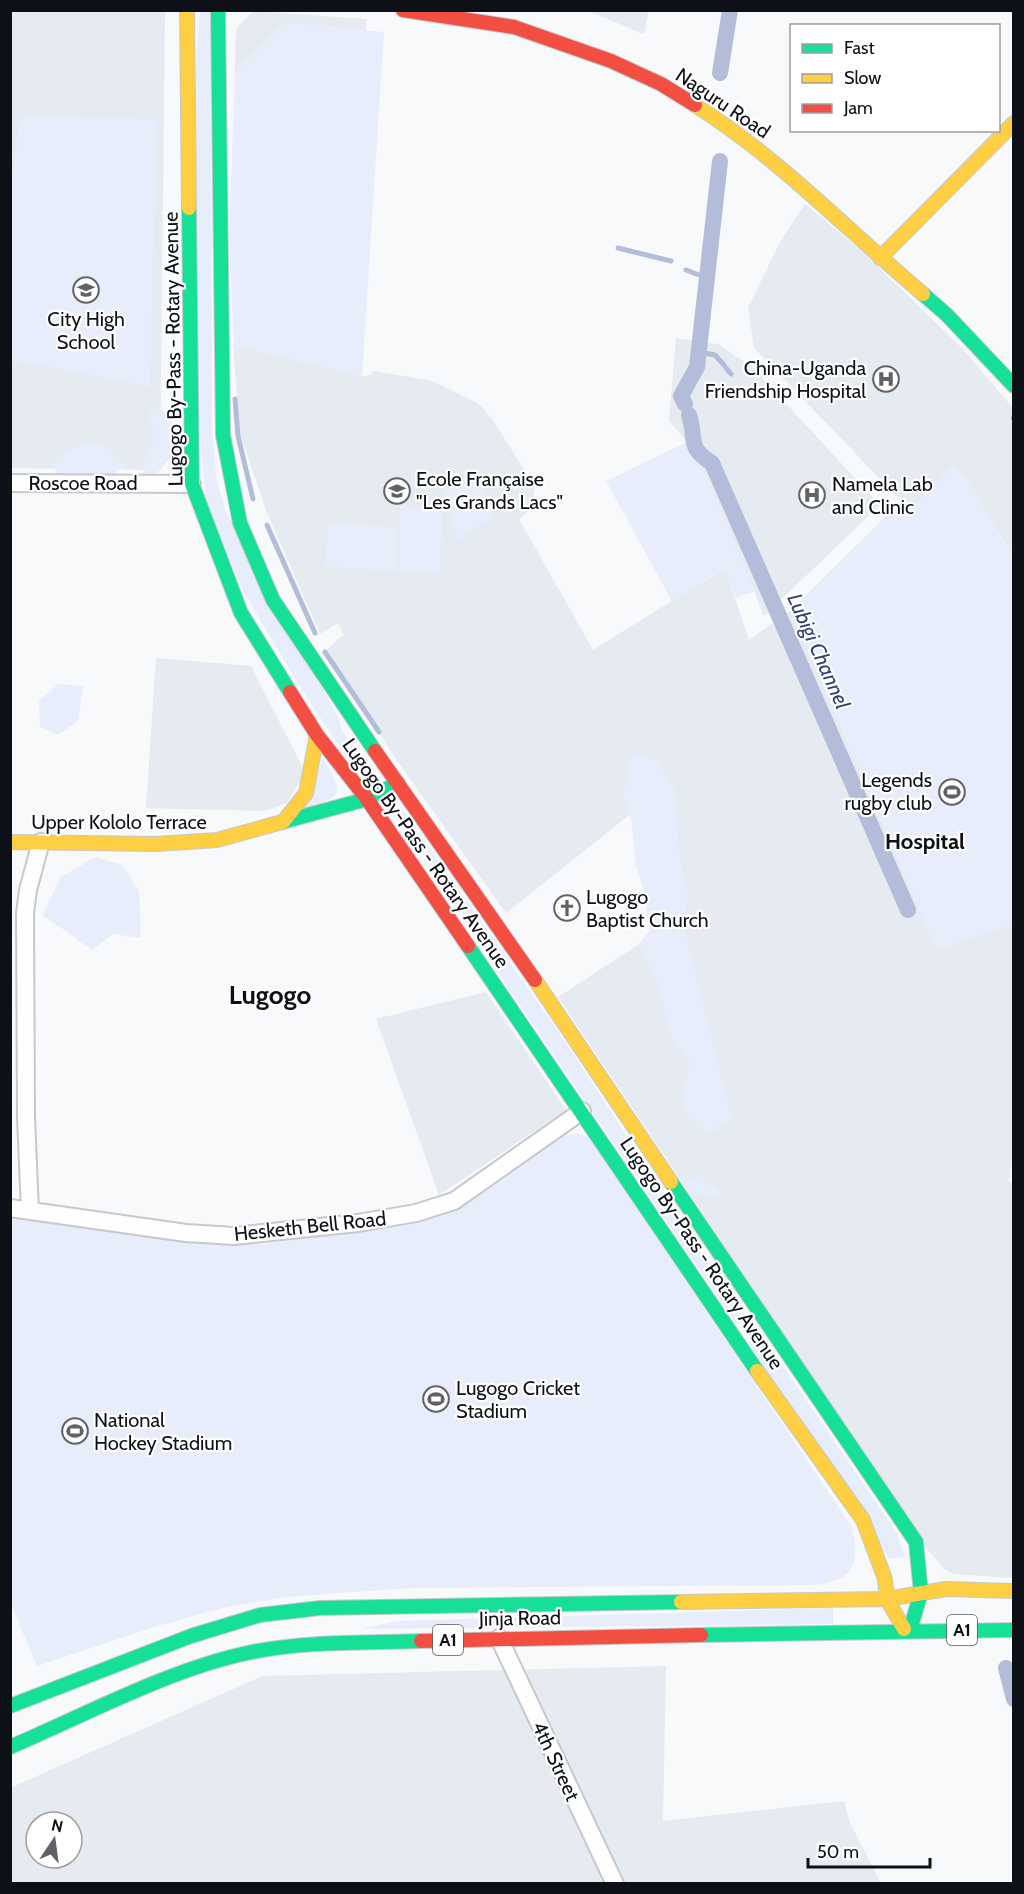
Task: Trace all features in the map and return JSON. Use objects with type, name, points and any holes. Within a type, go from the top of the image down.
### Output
[{"type":"main road","name":"Lugogo By-Pass - Rotary Avenue","points":[[188,10],[192,484],[241,613],[317,735],[367,799],[448,886],[610,1088],[756,1309],[882,1489],[916,1542],[921,1593],[907,1630]]},
{"type":"main road","name":"Lugogo By-Pass - Rotary Avenue","points":[[218,10],[223,435],[240,523],[273,600],[398,783],[448,886],[582,1112],[742,1331],[863,1520],[885,1579],[887,1599],[907,1630]]},
{"type":"main road","name":"Naguru Road","points":[[403,10],[514,27],[601,57],[661,84],[730,127],[806,189],[880,258],[947,315],[1014,386]]},
{"type":"main road","points":[[880,258],[1014,123]]},
{"type":"main road","points":[[283,822],[306,794],[317,735]]},
{"type":"main road","name":"Upper Kololo Terrace","points":[[10,842],[156,844],[217,840],[367,799],[398,783]]},
{"type":"main road","points":[[742,1331],[756,1320],[756,1309]]},
{"type":"main road","name":"Jinja Road","points":[[10,1706],[191,1636],[260,1615],[320,1608],[887,1599],[946,1589],[1014,1591]]},
{"type":"main road","name":"Jinja Road","points":[[10,1748],[178,1674],[252,1652],[329,1644],[499,1638],[1014,1630]]},
{"type":"street","name":"Roscoe Road","points":[[10,483],[192,484]]},
{"type":"street","points":[[30,1211],[26,1118],[25,913],[28,890],[41,842]]},
{"type":"street","name":"Hesketh Bell Road","points":[[10,1208],[186,1233],[234,1236],[358,1223],[416,1214],[454,1201],[582,1112]]},
{"type":"street","name":"4th Street","points":[[499,1638],[615,1884]]},
{"type":"shaded area","points":[[211,10],[212,433],[217,482],[225,510],[339,719],[341,729],[361,758],[358,767],[352,766],[299,685],[243,591],[206,503],[195,383],[195,76],[200,11]]},
{"type":"shaded area","name":"City High School","points":[[11,11],[165,11],[160,470],[11,468]]},
{"type":"shaded area","points":[[253,11],[367,19],[366,30],[284,23],[235,71],[236,29]]},
{"type":"shaded area","points":[[588,11],[649,11],[644,34]]},
{"type":"shaded area","points":[[284,23],[384,32],[362,376],[234,344],[229,242],[235,71]]},
{"type":"shaded area","points":[[20,116],[157,119],[150,387],[11,360],[10,201]]},
{"type":"shaded area","name":"China-Uganda Friendship Hospital","points":[[805,204],[865,254],[963,349],[1013,408],[1013,557],[967,481],[953,466],[910,510],[754,348],[748,308],[781,240]]},
{"type":"shaded area","points":[[676,338],[718,344],[753,368],[880,505],[764,616],[711,485],[687,442],[669,421]]},
{"type":"shaded area","points":[[233,344],[362,376],[372,375],[373,371],[433,381],[479,404],[492,419],[535,487],[531,509],[519,519],[593,650],[725,568],[749,640],[791,610],[937,950],[1013,924],[1014,1145],[1009,1182],[1014,1183],[1013,1578],[953,1574],[944,1569],[928,1550],[558,997],[638,945],[660,927],[652,797],[506,913],[398,762],[327,649],[344,635],[338,623],[320,634],[266,510],[240,433]]},
{"type":"shaded area","points":[[160,406],[181,434],[180,448],[155,475],[144,473],[142,463],[154,441],[149,410]]},
{"type":"shaded area","points":[[89,442],[102,444],[125,464],[119,470],[103,477],[58,476],[52,464],[64,451]]},
{"type":"shaded area","points":[[687,442],[711,485],[755,591],[736,598],[724,568],[672,601],[606,481]]},
{"type":"shaded area","points":[[953,466],[967,481],[1013,558],[1014,924],[937,950],[791,610],[888,514],[910,509]]},
{"type":"shaded area","points":[[477,470],[492,517],[458,541],[441,483]]},
{"type":"shaded area","points":[[400,506],[442,507],[441,572],[399,571]]},
{"type":"shaded area","points":[[328,523],[397,527],[396,571],[325,567]]},
{"type":"shaded area","points":[[156,658],[251,666],[305,772],[287,803],[264,811],[146,808]]},
{"type":"shaded area","points":[[58,684],[83,686],[78,721],[58,735],[40,727],[39,701]]},
{"type":"shaded area","points":[[638,754],[659,761],[675,790],[679,852],[688,898],[683,924],[732,1120],[711,1133],[690,1119],[686,1111],[684,1093],[690,1060],[672,1042],[663,1003],[650,966],[638,945],[649,931],[645,895],[635,861],[631,815],[622,797],[630,770],[627,763]]},
{"type":"shaded area","points":[[323,758],[335,781],[336,793],[326,801],[302,810]]},
{"type":"shaded area","points":[[400,806],[583,1068],[745,1319],[742,1323],[736,1324],[492,964],[425,850],[397,813]]},
{"type":"shaded area","points":[[95,857],[122,865],[139,891],[141,938],[113,934],[92,950],[43,915],[60,878]]},
{"type":"shaded area","points":[[486,992],[566,1110],[439,1195],[376,1019]]},
{"type":"shaded area","points":[[576,1133],[588,1137],[852,1527],[855,1541],[854,1561],[851,1569],[845,1575],[837,1580],[813,1585],[411,1588],[285,1597],[222,1608],[154,1627],[37,1666],[11,1605],[11,1218],[201,1241],[265,1244],[420,1220],[462,1207],[545,1146],[563,1136]]},
{"type":"shaded area","points":[[699,1175],[720,1192],[716,1196],[698,1193],[684,1183]]},
{"type":"shaded area","points":[[757,1328],[897,1533],[905,1557],[889,1559],[747,1342],[753,1340]]},
{"type":"shaded area","points":[[833,1608],[833,1624],[361,1629],[397,1621]]},
{"type":"shaded area","points":[[666,1666],[663,1821],[844,1801],[850,1823],[881,1883],[11,1883],[10,1788],[263,1676]]},
{"type":"waterway","name":"Lubigi Channel","points":[[720,73],[730,10]]},
{"type":"waterway","name":"Lubigi Channel","points":[[685,404],[681,396],[697,367],[720,161]]},
{"type":"waterway","points":[[618,248],[671,261]]},
{"type":"waterway","points":[[686,270],[707,278]]},
{"type":"waterway","points":[[698,352],[715,355],[724,365]]},
{"type":"waterway","points":[[726,368],[731,374]]},
{"type":"waterway","points":[[235,399],[238,436],[253,499]]},
{"type":"waterway","name":"Lubigi Channel","points":[[689,415],[695,447],[712,463],[908,910]]},
{"type":"waterway","points":[[267,525],[315,633]]},
{"type":"waterway","points":[[325,652],[379,732]]},
{"type":"waterway","name":"Lubigi Channel","points":[[1006,1668],[1014,1699]]},
{"type":"traffic: fast","points":[[218,10],[223,435],[240,523],[273,600],[375,751]]},
{"type":"traffic: fast","points":[[189,208],[192,484],[241,613],[290,692]]},
{"type":"traffic: fast","points":[[923,294],[947,315],[1014,386]]},
{"type":"traffic: fast","points":[[282,822],[367,799],[398,783]]},
{"type":"traffic: fast","points":[[468,946],[757,1371]]},
{"type":"traffic: fast","points":[[671,1182],[916,1542],[921,1593],[910,1630]]},
{"type":"traffic: fast","points":[[10,1706],[191,1636],[260,1615],[320,1608],[681,1602]]},
{"type":"traffic: fast","points":[[701,1635],[1014,1630]]},
{"type":"traffic: fast","points":[[10,1747],[160,1681],[222,1659],[294,1646],[421,1641]]},
{"type":"traffic: slow","points":[[187,10],[189,208]]},
{"type":"traffic: slow","points":[[695,105],[784,171],[923,294]]},
{"type":"traffic: slow","points":[[880,258],[1014,123]]},
{"type":"traffic: slow","points":[[283,822],[306,793],[317,735]]},
{"type":"traffic: slow","points":[[10,842],[156,844],[217,840],[282,822]]},
{"type":"traffic: slow","points":[[535,980],[671,1182]]},
{"type":"traffic: slow","points":[[757,1371],[863,1520],[885,1579],[887,1599],[904,1629]]},
{"type":"traffic: slow","points":[[681,1602],[887,1599],[946,1589],[1014,1591]]},
{"type":"traffic: jam","points":[[403,10],[514,27],[611,61],[661,84],[695,105]]},
{"type":"traffic: jam","points":[[290,692],[317,735],[367,799],[468,946]]},
{"type":"traffic: jam","points":[[375,751],[535,980]]},
{"type":"traffic: jam","points":[[421,1641],[701,1635]]},
{"type":"place","name":"City High School","points":[[86,290]]},
{"type":"place","name":"China-Uganda Friendship Hospital","points":[[886,379]]},
{"type":"place","name":"Ecole Française \"Les Grands Lacs\"","points":[[397,491]]},
{"type":"place","name":"Namela Lab and Clinic","points":[[812,495]]},
{"type":"place","name":"Legends rugby club","points":[[952,792]]},
{"type":"place","name":"Lugogo Baptist Church","points":[[567,908]]},
{"type":"place","name":"Lugogo Cricket Stadium","points":[[436,1399]]},
{"type":"place","name":"National Hockey Stadium","points":[[75,1431]]},
{"type":"district","name":"Hospital","points":[[925,841]]},
{"type":"district","name":"Lugogo","points":[[270,995]]}]
